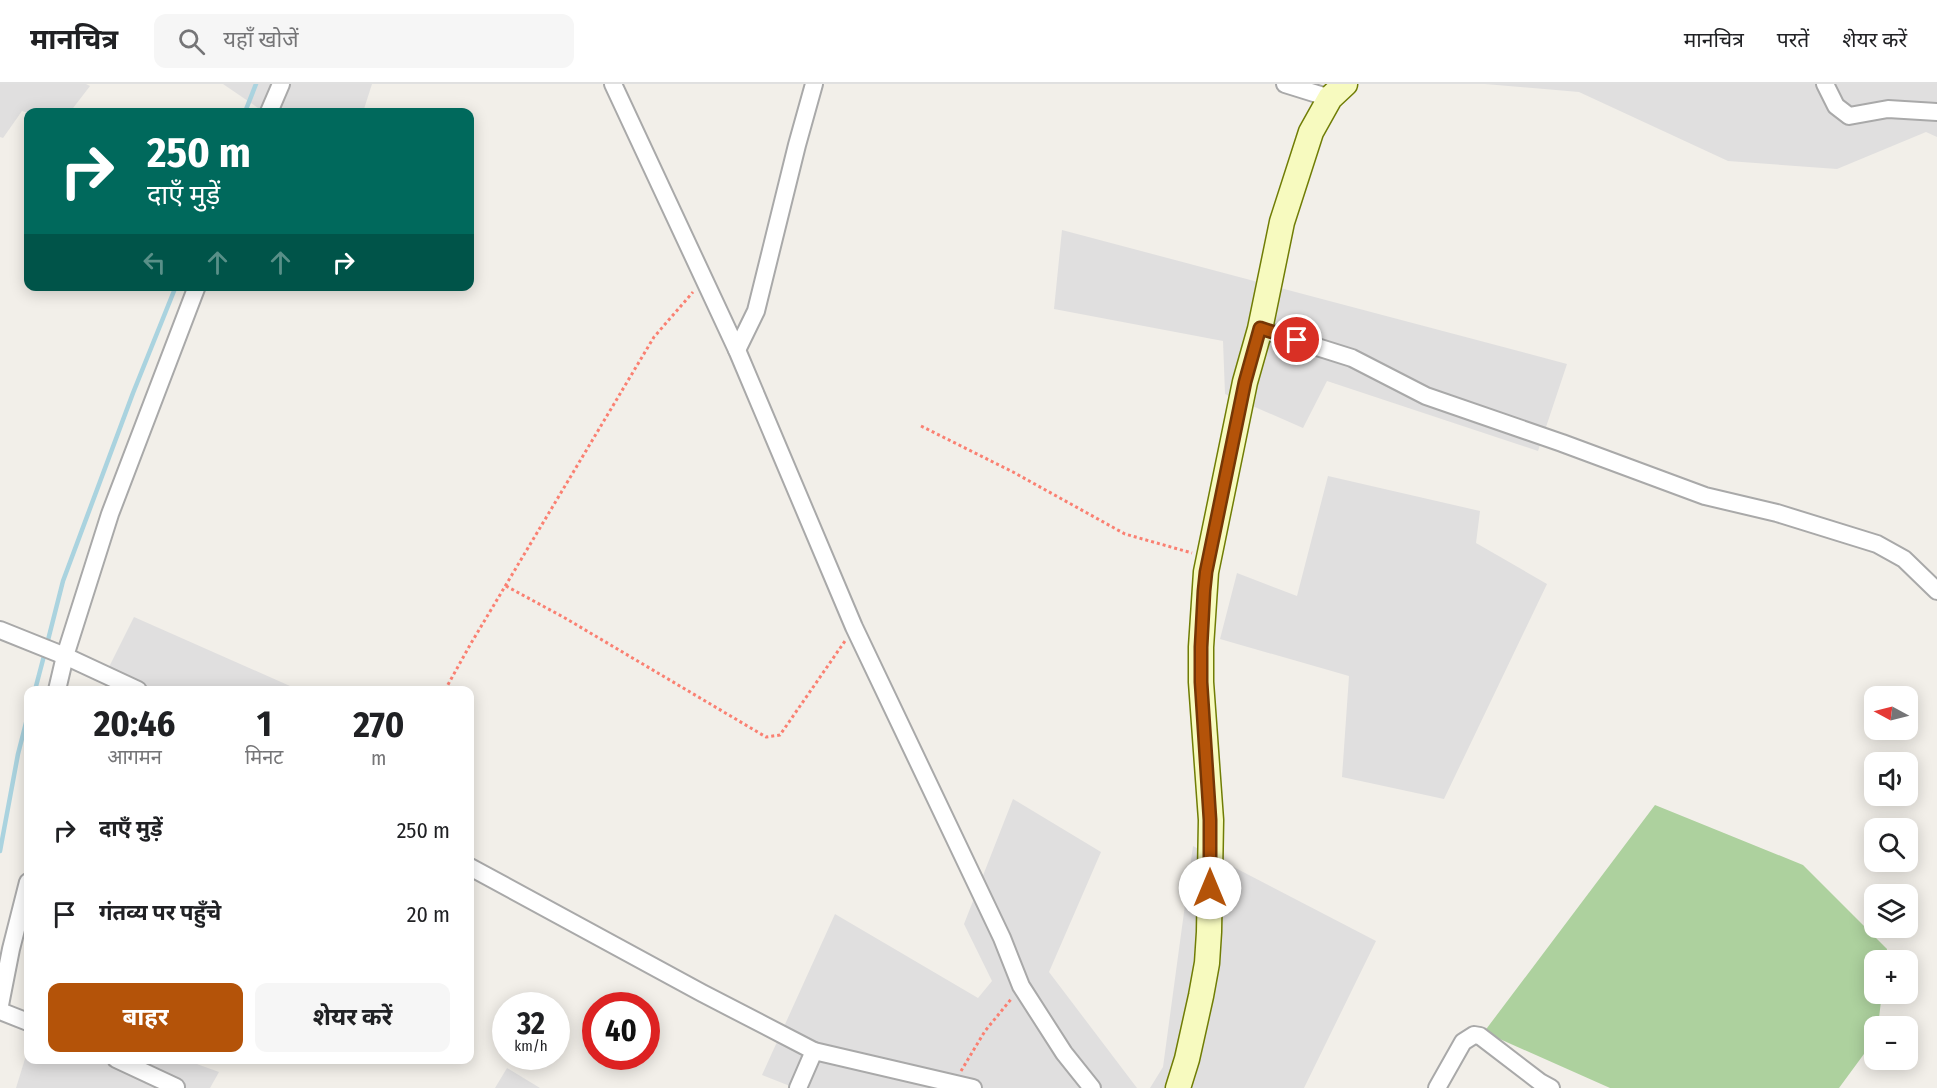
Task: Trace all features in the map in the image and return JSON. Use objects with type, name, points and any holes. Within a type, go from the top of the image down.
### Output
[{"type":"street","points":[[271,108],[280,84]]},
{"type":"street","points":[[613,84],[737,350],[854,627],[1002,938],[1021,986],[1064,1053],[1092,1088]]},
{"type":"street","points":[[737,350],[756,311],[814,84]]},
{"type":"street","points":[[1178,1088],[1201,996],[1209,933],[1210,820],[1201,682],[1206,572],[1245,382],[1260,328],[1282,222],[1311,132],[1338,91],[1285,84]]},
{"type":"street","points":[[1825,84],[1836,106],[1849,116],[1888,109],[1937,112]]},
{"type":"street","points":[[56,686],[51,651],[110,514],[195,291]]},
{"type":"street","points":[[1260,328],[1352,358],[1426,396],[1562,443],[1704,496],[1778,513],[1877,544],[1904,559],[1937,591]]},
{"type":"street","points":[[0,630],[129,686]]},
{"type":"street","points":[[474,869],[814,1051],[973,1088]]},
{"type":"street","points":[[0,1005],[24,898]]},
{"type":"street","points":[[0,1011],[24,1020]]},
{"type":"street","points":[[1437,1088],[1463,1042],[1474,1035],[1480,1036],[1551,1088]]},
{"type":"street","points":[[798,1088],[814,1051]]},
{"type":"street","points":[[127,1064],[176,1087]]},
{"type":"path","points":[[447,686],[654,337],[705,278]]},
{"type":"path","points":[[921,426],[1013,472],[1125,534],[1209,558]]},
{"type":"path","points":[[506,586],[566,618],[766,737],[780,735],[854,627]]},
{"type":"path","points":[[953,1082],[985,1031],[1021,986]]},
{"type":"shaded area","points":[[0,84],[86,84],[90,86],[73,108],[24,108],[24,112],[22,111],[3,138],[0,137]]},
{"type":"shaded area","points":[[223,84],[372,84],[364,108],[258,108]]},
{"type":"shaded area","points":[[1485,84],[1937,84],[1937,137],[1926,132],[1837,169],[1728,161],[1579,92]]},
{"type":"shaded area","points":[[1062,230],[1567,364],[1538,451],[1327,381],[1303,428],[1225,394],[1223,341],[1054,309]]},
{"type":"shaded area","points":[[1328,476],[1480,511],[1476,543],[1547,584],[1444,799],[1342,777],[1349,676],[1220,639],[1237,573],[1297,596]]},
{"type":"shaded area","points":[[134,617],[290,686],[106,686],[101,683]]},
{"type":"shaded area","points":[[1013,799],[1101,852],[1049,972],[1137,1088],[795,1088],[762,1075],[835,914],[978,998],[992,981],[964,924]]},
{"type":"shaded area","points":[[1193,846],[1376,941],[1304,1088],[1150,1088],[1163,1067]]},
{"type":"shaded area","points":[[24,1062],[24,1064],[197,1064],[219,1072],[210,1088],[16,1088]]},
{"type":"shaded area","points":[[506,1070],[510,1070],[540,1088],[495,1088]]},
{"type":"green space","points":[[1655,805],[1803,865],[1864,926],[1864,938],[1876,938],[1887,949],[1864,950],[1864,1004],[1881,1004],[1879,1016],[1864,1016],[1864,1054],[1839,1088],[1610,1088],[1484,1032]]},
{"type":"waterway","points":[[247,108],[256,84]]},
{"type":"waterway","points":[[47,644],[63,581],[133,393],[174,291]]},
{"type":"waterway","points":[[36,686],[45,652]]},
{"type":"waterway","points":[[0,851],[24,731]]},
{"type":"route","points":[[1210,888],[1210,820],[1201,682],[1206,572],[1245,382],[1260,328],[1297,340]]}]
